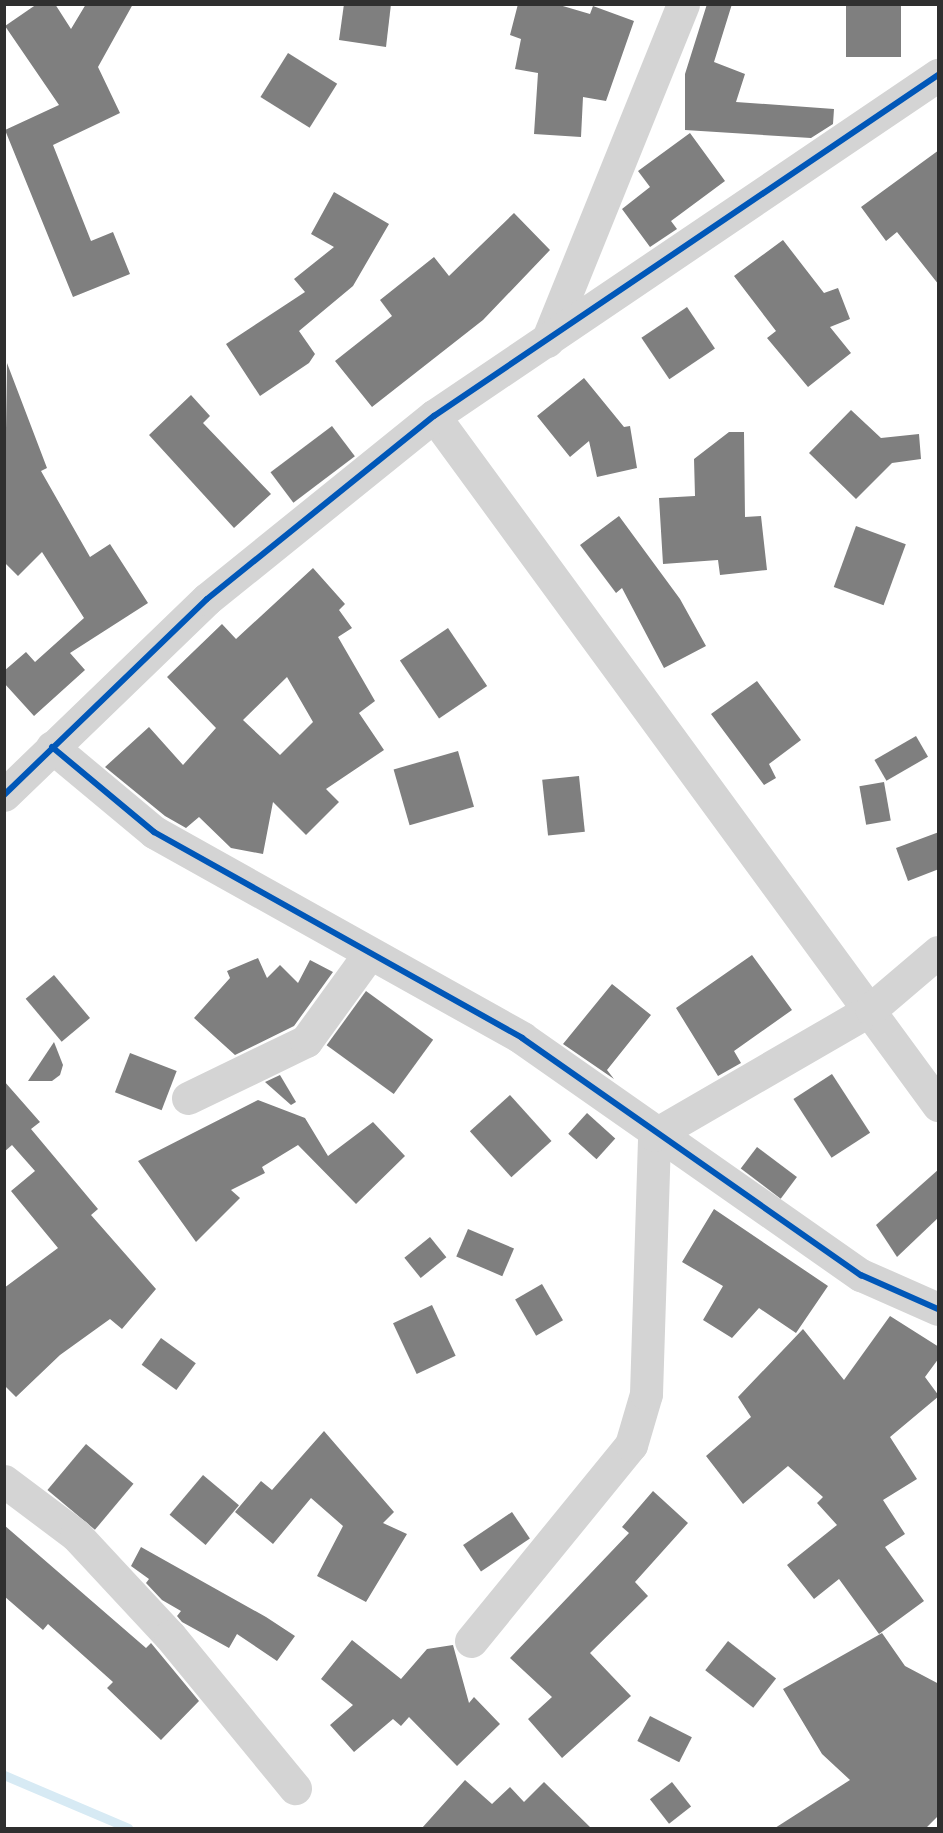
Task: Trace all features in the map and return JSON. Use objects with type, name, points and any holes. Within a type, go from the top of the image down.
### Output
[{"type":"street","points":[[547,341],[683,4]]},
{"type":"street","points":[[4,795],[207,598],[434,416],[939,75]]},
{"type":"street","points":[[434,416],[871,1009],[939,1105]]},
{"type":"street","points":[[52,747],[154,832],[522,1038],[654,1136],[757,1198],[861,1275],[939,1309]]},
{"type":"street","points":[[654,1136],[871,1009],[939,952]]},
{"type":"street","points":[[188,1098],[306,1041],[369,954]]},
{"type":"street","points":[[471,1641],[631,1445],[645,1394],[654,1136]]},
{"type":"street","points":[[4,1481],[76,1535],[170,1636],[295,1788]]},
{"type":"building","points":[[37,4],[55,4],[71,29],[86,4],[133,4],[98,67],[120,113],[53,145],[91,241],[113,232],[130,274],[73,297],[5,130],[59,105],[5,26]]},
{"type":"building","points":[[344,4],[391,4],[386,47],[339,40]]},
{"type":"building","points":[[518,4],[556,4],[590,14],[593,6],[634,21],[606,101],[583,97],[581,137],[534,134],[538,73],[515,69],[521,39],[510,35]]},
{"type":"building","points":[[707,4],[732,4],[714,62],[745,74],[736,102],[834,109],[833,124],[811,138],[685,130],[685,74]]},
{"type":"building","points":[[846,4],[901,4],[901,57],[846,57]]},
{"type":"building","points":[[288,53],[337,84],[310,128],[260,97]]},
{"type":"building","points":[[690,133],[725,181],[671,221],[677,229],[650,247],[622,209],[650,187],[638,171]]},
{"type":"building","points":[[939,150],[939,285],[897,232],[886,241],[861,207]]},
{"type":"building","points":[[334,192],[389,224],[353,286],[299,331],[315,354],[309,363],[260,396],[226,344],[305,292],[294,279],[334,247],[311,234]]},
{"type":"building","points":[[514,213],[550,250],[483,320],[372,407],[335,361],[392,316],[380,300],[434,257],[449,276]]},
{"type":"building","points":[[783,240],[824,293],[838,288],[850,319],[830,327],[851,353],[808,387],[767,338],[776,331],[734,276]]},
{"type":"building","points":[[687,307],[715,348],[669,379],[641,338]]},
{"type":"building","points":[[7,363],[47,468],[41,471],[90,557],[110,544],[148,603],[70,653],[85,670],[34,716],[4,683],[4,671],[26,652],[35,662],[84,618],[42,552],[18,576],[4,562]]},
{"type":"building","points":[[584,378],[624,427],[630,426],[637,468],[597,477],[589,441],[570,457],[537,416]]},
{"type":"building","points":[[191,395],[210,416],[203,423],[271,494],[234,528],[149,435]]},
{"type":"building","points":[[851,410],[881,438],[919,434],[921,459],[892,463],[856,499],[809,453]]},
{"type":"building","points":[[332,426],[355,456],[293,503],[271,472]]},
{"type":"building","points":[[729,432],[744,432],[745,517],[761,516],[767,570],[720,575],[718,560],[663,564],[659,498],[695,496],[694,459]]},
{"type":"building","points":[[619,516],[680,599],[706,646],[664,668],[622,588],[616,593],[580,545]]},
{"type":"building","points":[[856,526],[906,544],[884,605],[834,587]]},
{"type":"building","points":[[313,568],[345,604],[339,610],[352,628],[338,637],[375,701],[359,713],[384,750],[326,789],[339,802],[306,835],[273,802],[263,854],[231,848],[199,817],[186,828],[165,816],[105,767],[149,727],[183,765],[216,728],[167,677],[222,624],[236,639]],"holes":[[[287,677],[313,722],[280,755],[243,720]]]},
{"type":"building","points":[[448,628],[487,686],[439,718],[400,660]]},
{"type":"building","points":[[757,681],[801,740],[769,764],[776,778],[764,785],[711,714]]},
{"type":"building","points":[[916,736],[928,757],[886,781],[874,760]]},
{"type":"building","points":[[458,751],[474,807],[410,825],[394,769]]},
{"type":"building","points":[[579,776],[585,832],[548,836],[542,780]]},
{"type":"building","points":[[884,782],[891,820],[866,825],[859,786]]},
{"type":"building","points":[[939,832],[939,869],[908,881],[896,848]]},
{"type":"building","points":[[752,955],[792,1010],[734,1051],[741,1063],[718,1076],[676,1008]]},
{"type":"building","points":[[258,958],[267,978],[280,965],[298,983],[310,960],[333,972],[294,1026],[235,1055],[194,1018],[230,978],[227,971]]},
{"type":"building","points":[[54,975],[90,1018],[62,1042],[26,999]]},
{"type":"building","points":[[612,984],[651,1015],[607,1070],[614,1079],[563,1044]]},
{"type":"building","points":[[366,991],[433,1040],[394,1094],[327,1045]]},
{"type":"building","points":[[54,1042],[63,1065],[60,1075],[52,1081],[28,1081]]},
{"type":"building","points":[[130,1053],[177,1071],[162,1110],[115,1092]]},
{"type":"building","points":[[832,1074],[870,1133],[832,1158],[793,1099]]},
{"type":"building","points":[[280,1075],[296,1102],[291,1105],[265,1082]]},
{"type":"building","points":[[4,1081],[40,1122],[31,1129],[98,1209],[91,1215],[156,1289],[122,1329],[110,1319],[60,1355],[16,1397],[4,1385],[4,1288],[58,1248],[11,1191],[35,1171],[12,1145],[4,1152]]},
{"type":"building","points":[[510,1095],[551,1141],[511,1177],[470,1131]]},
{"type":"building","points":[[258,1100],[305,1118],[328,1156],[373,1122],[405,1156],[356,1204],[298,1145],[262,1167],[265,1173],[231,1190],[240,1198],[196,1242],[138,1161]]},
{"type":"building","points":[[587,1113],[615,1138],[597,1159],[568,1134]]},
{"type":"building","points":[[757,1147],[797,1177],[781,1199],[741,1169]]},
{"type":"building","points":[[939,1169],[939,1217],[897,1257],[876,1225]]},
{"type":"building","points":[[714,1209],[828,1286],[796,1333],[759,1308],[732,1338],[703,1320],[723,1286],[682,1262]]},
{"type":"building","points":[[468,1229],[514,1249],[502,1276],[456,1257]]},
{"type":"building","points":[[430,1237],[446,1257],[421,1278],[404,1258]]},
{"type":"building","points":[[542,1284],[563,1320],[536,1336],[515,1300]]},
{"type":"building","points":[[432,1305],[456,1356],[417,1374],[393,1323]]},
{"type":"building","points":[[890,1316],[939,1347],[939,1358],[925,1377],[939,1396],[890,1437],[917,1479],[883,1500],[905,1534],[885,1547],[924,1601],[879,1634],[839,1579],[814,1599],[787,1565],[837,1525],[817,1503],[823,1497],[788,1466],[743,1504],[706,1456],[751,1417],[738,1397],[803,1329],[844,1380]]},
{"type":"building","points":[[161,1338],[196,1363],[176,1390],[142,1365]]},
{"type":"building","points":[[324,1431],[394,1512],[383,1523],[407,1534],[366,1602],[317,1576],[343,1526],[311,1498],[273,1544],[235,1512],[261,1481],[272,1490]]},
{"type":"building","points":[[86,1444],[133,1484],[95,1530],[47,1490]]},
{"type":"building","points":[[203,1475],[239,1505],[206,1545],[170,1515]]},
{"type":"building","points":[[653,1491],[688,1523],[635,1582],[648,1596],[590,1653],[631,1696],[562,1758],[528,1719],[552,1697],[510,1658],[629,1533],[622,1527]]},
{"type":"building","points":[[512,1512],[530,1539],[481,1572],[463,1545]]},
{"type":"building","points":[[4,1525],[146,1648],[151,1643],[199,1701],[161,1740],[107,1688],[113,1682],[48,1624],[43,1630],[4,1596]]},
{"type":"building","points":[[141,1547],[266,1617],[295,1636],[277,1661],[237,1634],[229,1648],[182,1622],[177,1616],[181,1611],[162,1600],[146,1583],[149,1579],[131,1566]]},
{"type":"building","points":[[882,1633],[905,1666],[939,1684],[939,1815],[926,1828],[775,1828],[850,1780],[822,1754],[783,1689]]},
{"type":"building","points":[[352,1640],[401,1679],[427,1649],[453,1645],[469,1703],[474,1697],[500,1724],[457,1766],[409,1717],[401,1726],[393,1719],[354,1752],[330,1725],[353,1705],[321,1679]]},
{"type":"building","points":[[728,1641],[776,1679],[753,1708],[705,1670]]},
{"type":"building","points":[[650,1716],[692,1737],[679,1762],[637,1741]]},
{"type":"building","points":[[465,1780],[492,1804],[510,1787],[524,1802],[544,1782],[591,1828],[422,1828]]},
{"type":"building","points":[[672,1782],[691,1806],[669,1824],[650,1799]]},
{"type":"waterway","points":[[4,1775],[128,1828]]},
{"type":"cycle path","points":[[4,795],[207,599],[434,416],[938,75]]},
{"type":"cycle path","points":[[52,747],[154,832],[522,1038],[861,1275],[938,1309]]}]
